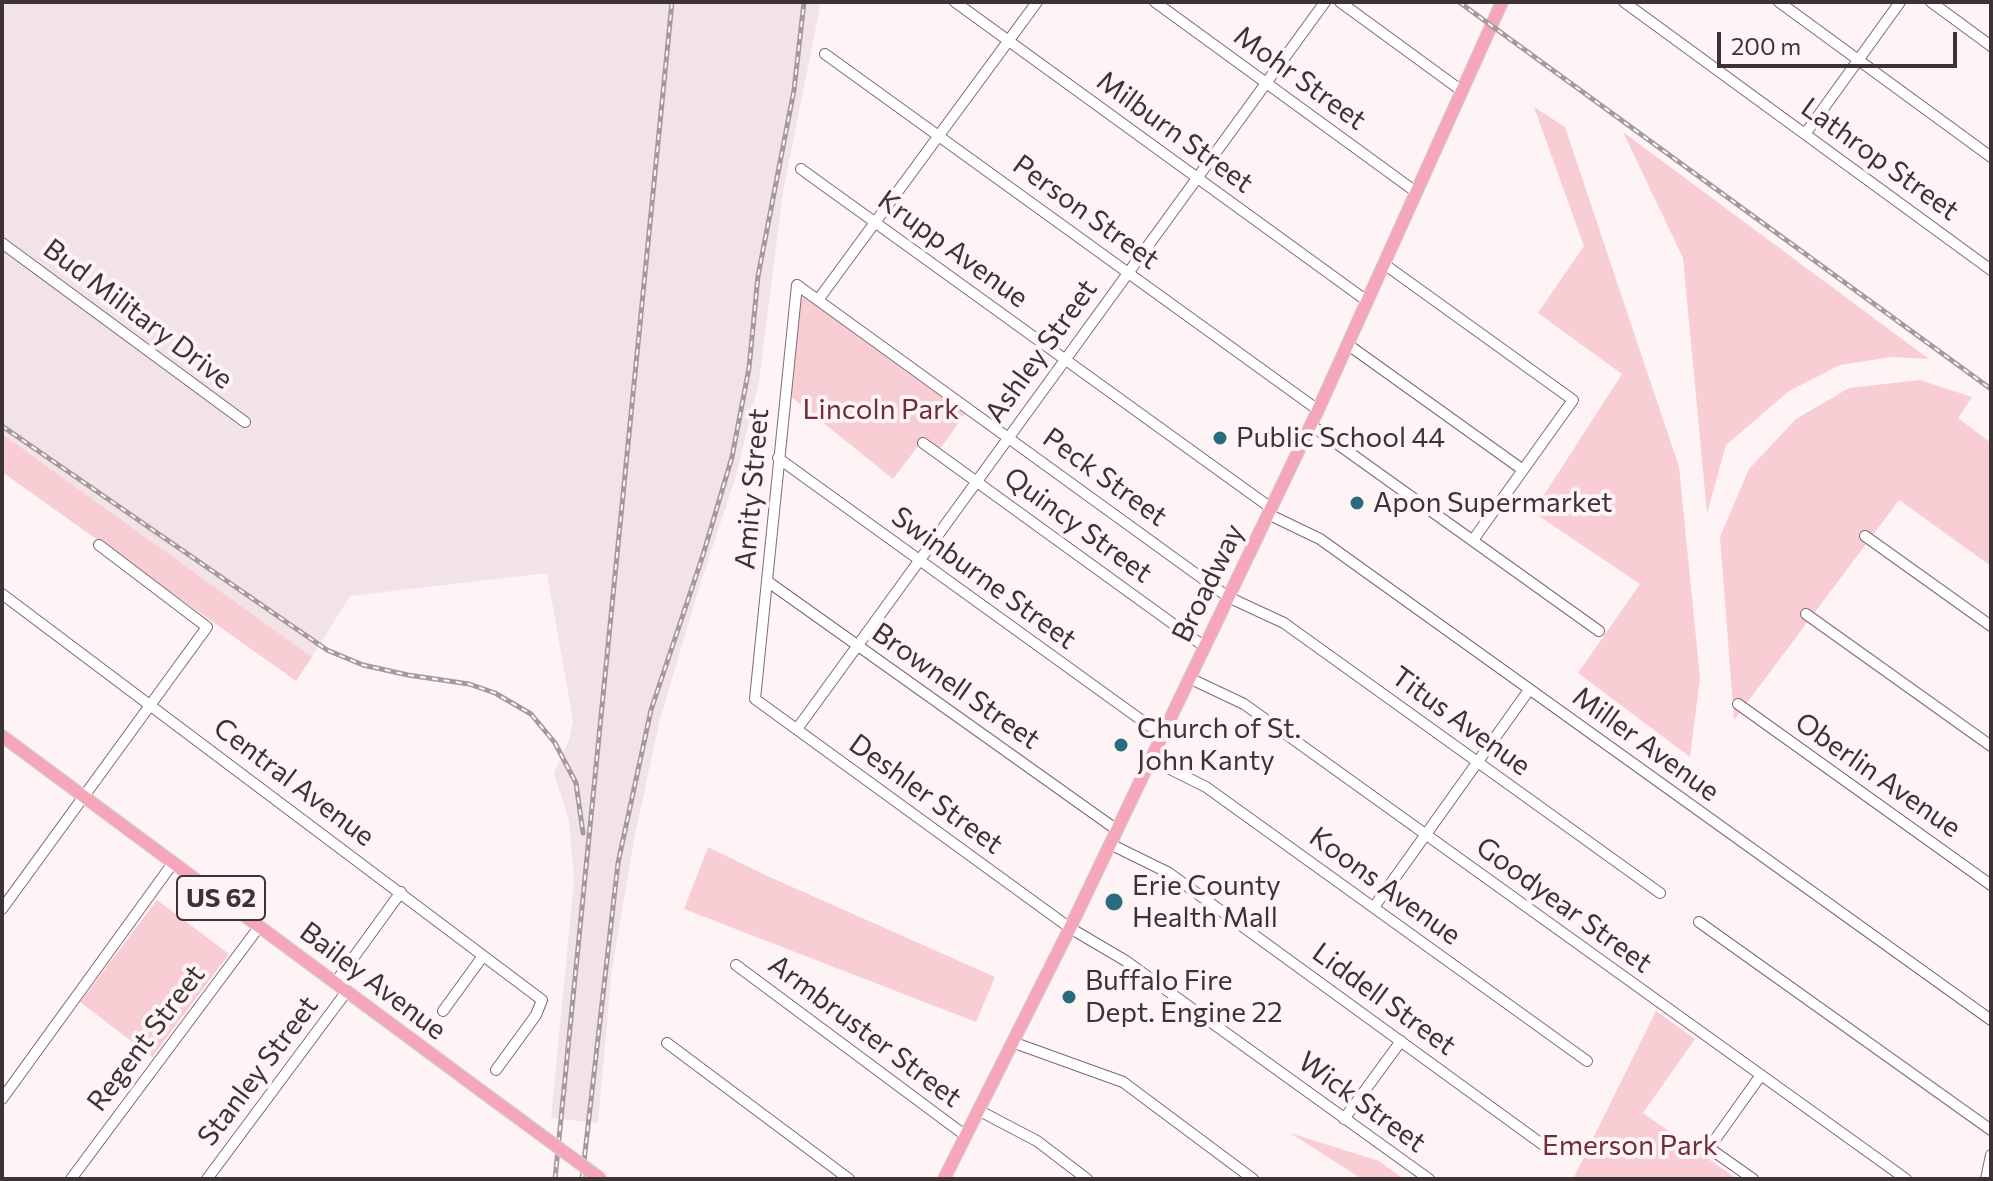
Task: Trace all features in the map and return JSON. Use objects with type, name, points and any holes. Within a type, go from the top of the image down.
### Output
[{"type":"main road","name":"Broadway","points":[[944,1179],[1070,928],[1311,425],[1502,2]]},
{"type":"main road","name":"Bailey Avenue","points":[[2,736],[601,1179]]},
{"type":"street","name":"Milburn Street","points":[[955,2],[1367,301]]},
{"type":"street","points":[[818,300],[1037,2]]},
{"type":"street","name":"Mohr Street","points":[[1155,2],[1416,192]]},
{"type":"street","name":"Ashley Street","points":[[797,729],[1325,2]]},
{"type":"street","points":[[1340,2],[1462,91]]},
{"type":"street","name":"Lathrop Street","points":[[1624,2],[1991,270]]},
{"type":"street","points":[[1779,2],[1991,157]]},
{"type":"street","points":[[1805,134],[1900,2]]},
{"type":"street","points":[[1931,2],[1991,46]]},
{"type":"street","name":"Person Street","points":[[825,54],[1318,410]]},
{"type":"street","name":"Krupp Avenue","points":[[801,169],[1270,511]]},
{"type":"street","name":"Bud Military Drive","points":[[2,243],[245,422]]},
{"type":"street","points":[[1384,264],[1573,400],[1473,540]]},
{"type":"street","name":"Peck Street","points":[[797,285],[1228,597]]},
{"type":"street","name":"Amity Street","points":[[755,699],[797,285]]},
{"type":"street","points":[[1347,344],[1523,470]]},
{"type":"street","points":[[1311,425],[1599,631]]},
{"type":"street","name":"Quincy Street","points":[[923,443],[1205,647]]},
{"type":"street","name":"Swinburne Street","points":[[778,458],[1162,735]]},
{"type":"street","name":"Miller Avenue","points":[[1270,511],[1320,539],[1991,1020]]},
{"type":"street","points":[[1865,536],[1991,626]]},
{"type":"street","points":[[2,909],[207,627],[99,545]]},
{"type":"street","name":"Brownell Street","points":[[767,581],[1117,830]]},
{"type":"street","name":"Central Avenue","points":[[2,594],[542,1000],[536,1015],[496,1070]]},
{"type":"street","name":"Titus Avenue","points":[[1228,597],[1284,623],[1660,893]]},
{"type":"street","points":[[1806,614],[1991,746]]},
{"type":"street","name":"Goodyear Street","points":[[1189,678],[1244,704],[1906,1179]]},
{"type":"street","points":[[1374,907],[1529,690]]},
{"type":"street","name":"Deshler Street","points":[[755,699],[1070,928]]},
{"type":"street","name":"Oberlin Avenue","points":[[1738,704],[1991,885]]},
{"type":"street","name":"Koons Avenue","points":[[1150,759],[1206,787],[1587,1061]]},
{"type":"street","name":"Liddell Street","points":[[1110,844],[1169,873],[1546,1147]]},
{"type":"street","points":[[2,1099],[173,863]]},
{"type":"street","name":"Stanley Street","points":[[335,983],[401,892]]},
{"type":"street","points":[[1699,922],[1991,1130]]},
{"type":"street","name":"Regent Street","points":[[71,1179],[259,927]]},
{"type":"street","name":"Wick Street","points":[[1070,928],[1126,961],[1429,1179]]},
{"type":"street","points":[[443,1011],[483,956]]},
{"type":"street","name":"Armbruster Street","points":[[736,965],[966,1136]]},
{"type":"street","name":"Stanley Street","points":[[207,1179],[347,991]]},
{"type":"street","points":[[1344,1119],[1401,1041]]},
{"type":"street","points":[[1012,1042],[1123,1082],[1253,1179]]},
{"type":"street","points":[[667,1043],[849,1179]]},
{"type":"street","points":[[1753,1179],[1709,1148],[1761,1075]]},
{"type":"street","points":[[978,1110],[1037,1141],[1087,1179]]},
{"type":"street","points":[[1986,1179],[1991,1155]]},
{"type":"shaded area","points":[[2,2],[821,2],[783,192],[759,381],[736,476],[659,723],[634,840],[612,969],[598,1123],[551,1118],[574,880],[569,821],[554,773],[569,740],[573,721],[547,573],[350,596],[312,657],[2,434]]},
{"type":"green space","points":[[1534,107],[1565,127],[1679,467],[1700,678],[1690,757],[1578,673],[1640,584],[1533,512],[1622,374],[1538,313],[1584,246]]},
{"type":"green space","points":[[1623,132],[1929,359],[1891,357],[1840,365],[1789,391],[1726,445],[1707,513],[1683,258]]},
{"type":"green space","name":"Lincoln Park","points":[[799,293],[965,414],[940,449],[925,437],[893,479],[790,396]]},
{"type":"green space","points":[[1920,380],[1972,397],[1958,418],[1991,443],[1991,566],[1899,500],[1734,720],[1720,537],[1749,469],[1796,419],[1849,388]]},
{"type":"green space","points":[[2,434],[312,657],[296,681],[2,472]]},
{"type":"green space","points":[[708,847],[995,977],[976,1022],[684,909]]},
{"type":"green space","points":[[157,900],[229,954],[152,1057],[80,1002]]},
{"type":"green space","name":"Emerson Park","points":[[1656,1011],[1695,1039],[1643,1113],[1737,1179],[1573,1179]]},
{"type":"green space","points":[[1290,1133],[1379,1161],[1404,1179],[1362,1179]]},
{"type":"railway","points":[[555,1179],[672,2]]},
{"type":"railway","points":[[582,1179],[618,863],[651,710],[732,457],[749,368],[758,276],[794,90],[804,2]]},
{"type":"railway","points":[[1459,2],[1991,389]]},
{"type":"railway","points":[[2,426],[327,650],[363,665],[469,684],[495,693],[531,714],[555,743],[576,783],[583,833]]},
{"type":"place","name":"Public School 44","points":[[1220,438]]},
{"type":"place","name":"Apon Supermarket","points":[[1357,503]]},
{"type":"place","name":"Church of St. John Kanty","points":[[1121,745]]},
{"type":"place","name":"Erie County Health Mall","points":[[1114,902]]},
{"type":"place","name":"Buffalo Fire Dept. Engine 22","points":[[1069,997]]}]
